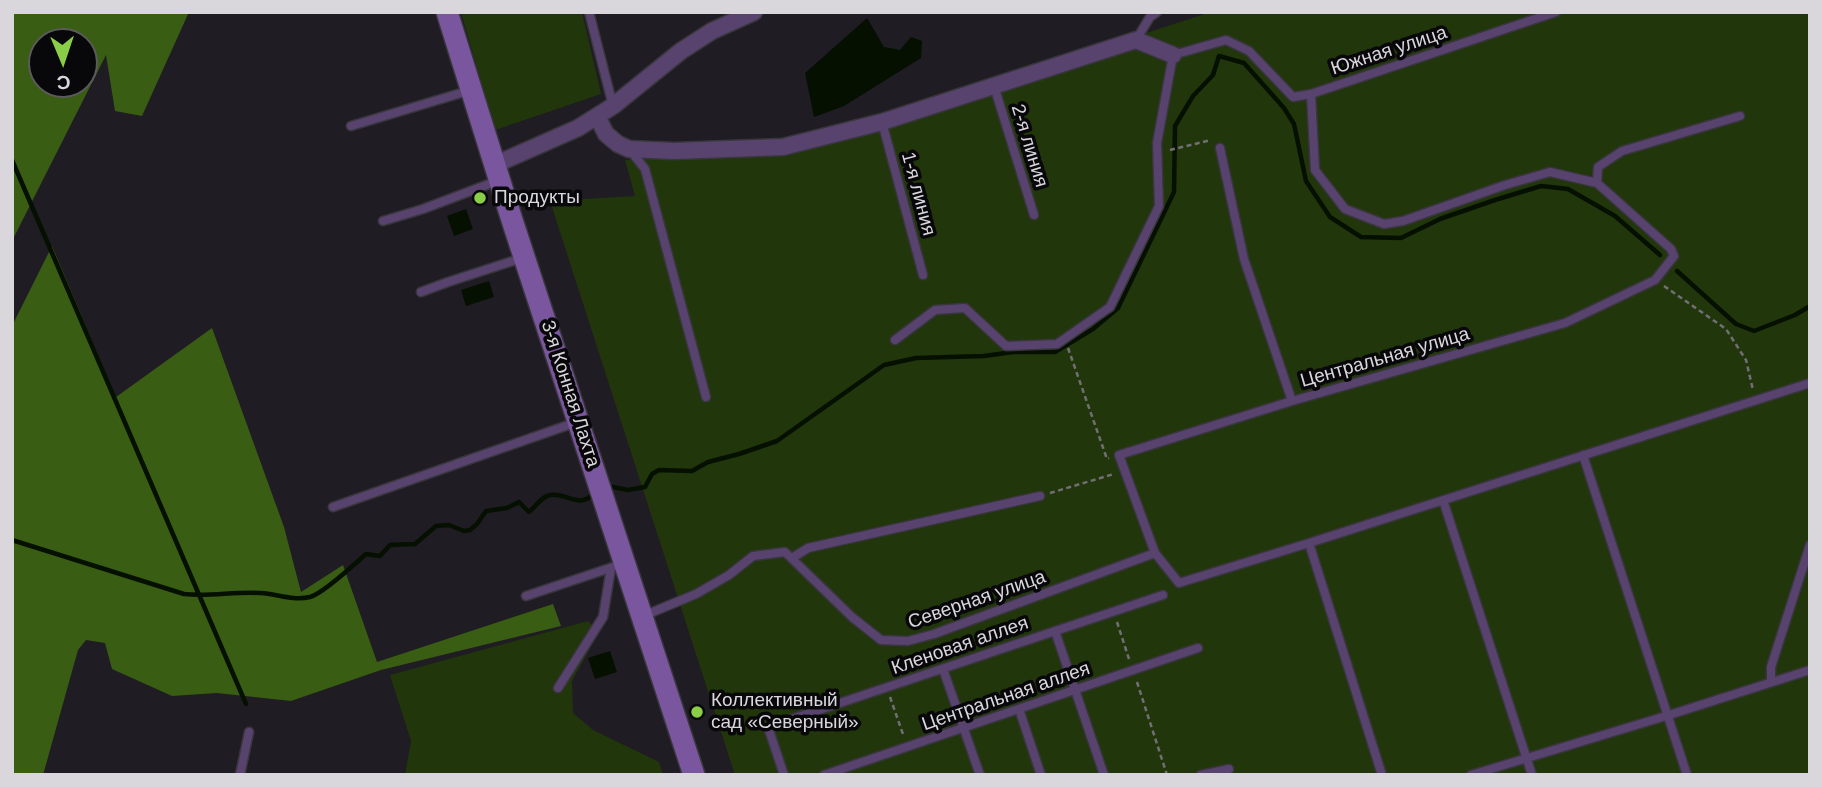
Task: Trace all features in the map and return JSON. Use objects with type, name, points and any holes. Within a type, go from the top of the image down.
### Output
[{"type":"main road","name":"3-я Конная Лахта","points":[[447,12],[607,505],[618,565],[643,616],[694,775]]},
{"type":"street","points":[[497,172],[613,106],[681,51],[712,31],[754,12]]},
{"type":"street","points":[[597,116],[606,134],[629,149],[783,148],[882,122],[1136,40],[1173,55]]},
{"type":"lane","points":[[589,12],[613,106]]},
{"type":"lane","points":[[1136,40],[1150,17],[1157,12]]},
{"type":"lane","name":"Южная улица","points":[[1311,94],[1556,12]]},
{"type":"lane","points":[[895,340],[935,310],[965,308],[1006,345],[1057,344],[1110,307],[1159,206],[1157,143],[1173,55],[1226,40],[1248,51],[1293,97],[1311,94],[1315,170],[1345,209],[1384,224],[1403,221],[1505,184],[1550,172],[1597,183],[1671,249],[1674,256],[1656,280]]},
{"type":"lane","name":"2-я линия","points":[[995,86],[1034,215]]},
{"type":"lane","points":[[351,126],[471,90]]},
{"type":"lane","points":[[1597,183],[1598,167],[1622,151],[1740,116]]},
{"type":"lane","name":"1-я линия","points":[[882,122],[923,275]]},
{"type":"lane","points":[[1220,148],[1244,259],[1292,401]]},
{"type":"lane","points":[[629,149],[645,169],[706,397]]},
{"type":"lane","points":[[383,221],[423,209],[497,172]]},
{"type":"lane","points":[[421,292],[525,257]]},
{"type":"lane","name":"Центральная улица","points":[[1119,455],[1292,401],[1565,323],[1656,280]]},
{"type":"lane","points":[[1119,455],[1155,553],[1179,583],[1810,383]]},
{"type":"lane","points":[[333,507],[579,421]]},
{"type":"lane","points":[[1583,456],[1687,775]]},
{"type":"lane","points":[[643,616],[696,594],[729,575],[753,556],[786,552],[792,558],[808,548],[1040,496]]},
{"type":"lane","points":[[1443,500],[1532,775]]},
{"type":"lane","points":[[1309,543],[1382,775]]},
{"type":"lane","points":[[1771,682],[1771,667],[1810,545]]},
{"type":"lane","name":"Северная улица","points":[[792,558],[852,617],[881,640],[908,641],[934,634],[1155,553]]},
{"type":"lane","points":[[526,596],[618,565]]},
{"type":"lane","points":[[558,688],[603,617],[618,565]]},
{"type":"lane","name":"Кленовая аллея","points":[[784,775],[768,727],[1163,595]]},
{"type":"lane","points":[[1055,631],[1104,775]]},
{"type":"lane","name":"Центральная аллея","points":[[824,775],[847,771],[907,747],[1198,648]]},
{"type":"lane","points":[[943,669],[979,775]]},
{"type":"lane","points":[[1471,775],[1810,670]]},
{"type":"lane","points":[[1019,709],[1041,775]]},
{"type":"lane","points":[[240,775],[249,732]]},
{"type":"lane","points":[[1201,775],[1229,769]]},
{"type":"path","points":[[1164,152],[1208,140],[1219,143],[1220,148]]},
{"type":"path","points":[[1656,280],[1726,329],[1746,360],[1756,400]]},
{"type":"path","points":[[1070,354],[1107,459],[1119,455]]},
{"type":"path","points":[[1040,496],[1124,471]]},
{"type":"path","points":[[1113,612],[1167,775]]},
{"type":"path","points":[[887,688],[907,747]]},
{"type":"green space","points":[[12,12],[189,12],[142,116],[115,111],[106,55],[98,71],[98,28],[28,28],[28,98],[84,98],[12,241]]},
{"type":"green space","points":[[461,12],[582,12],[601,94],[495,130]]},
{"type":"green space","points":[[1211,12],[1810,12],[1810,775],[735,775],[550,201],[635,196],[625,160],[781,147]]},
{"type":"green space","points":[[52,246],[116,397],[212,328],[284,527],[301,592],[343,565],[377,662],[553,604],[561,626],[381,670],[291,701],[217,693],[172,696],[112,669],[105,643],[86,640],[78,650],[43,775],[12,775],[12,326]]},
{"type":"green space","points":[[588,621],[599,632],[572,681],[573,713],[593,730],[659,762],[663,775],[405,775],[411,741],[390,675]]},
{"type":"shaded area","points":[[867,18],[884,47],[900,50],[911,37],[922,41],[921,58],[844,106],[814,117],[805,73]]},
{"type":"shaded area","points":[[466,209],[473,229],[454,236],[447,216]]},
{"type":"shaded area","points":[[489,281],[494,297],[466,306],[461,290]]},
{"type":"shaded area","points":[[610,651],[617,672],[595,679],[588,658]]},
{"type":"waterway","points":[[605,489],[613,487],[628,490],[645,487],[652,474],[659,470],[692,471],[708,462],[777,441],[884,365],[916,358],[1055,352],[1093,329],[1118,308],[1174,192],[1175,126],[1193,96],[1213,75],[1219,56],[1244,63],[1284,108],[1294,124],[1306,181],[1330,217],[1361,237],[1401,238],[1440,219],[1541,186],[1568,189],[1615,216],[1660,255]]},
{"type":"waterway","points":[[12,160],[246,704]]},
{"type":"waterway","points":[[1677,271],[1736,324],[1754,331],[1795,315],[1810,306]]},
{"type":"waterway","points":[[12,540],[184,594],[251,593],[304,598],[315,595],[366,554],[380,556],[390,545],[415,544],[436,526],[449,525],[464,531],[470,530],[486,511],[507,508],[519,502],[529,512],[547,496],[583,500],[594,493]]},
{"type":"place","name":"Продукты","points":[[480,198]]},
{"type":"place","name":"Коллективный сад «Северный»","points":[[697,712]]}]
